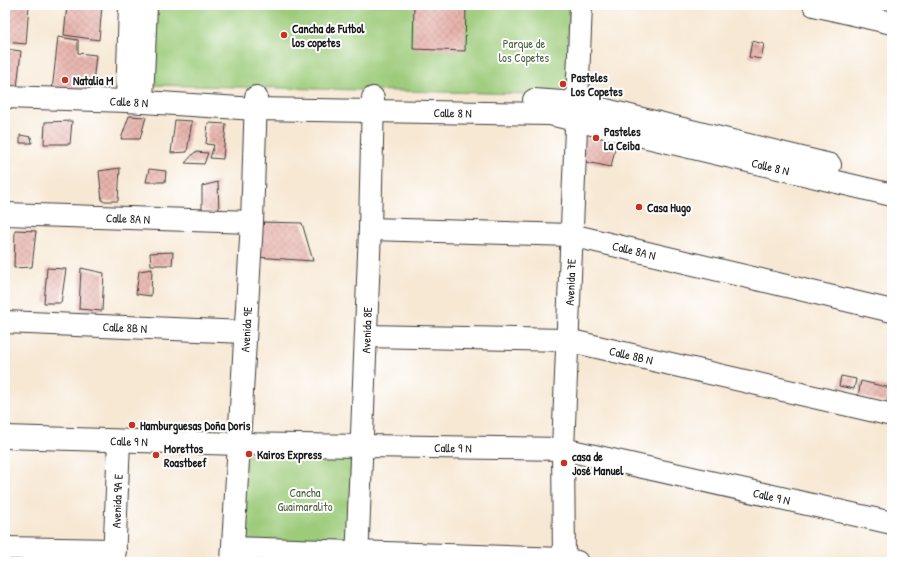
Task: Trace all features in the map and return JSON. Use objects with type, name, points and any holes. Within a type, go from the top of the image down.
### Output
[{"type":"street","points":[[130,5],[135,98]]},
{"type":"street","points":[[135,98],[146,5]]},
{"type":"street","name":"Avenida 7E","points":[[570,560],[563,449],[581,5]]},
{"type":"street","points":[[814,5],[892,23]]},
{"type":"street","name":"Calle 8 N","points":[[5,97],[135,98],[256,103],[373,105],[550,114],[577,112],[892,180]]},
{"type":"street","name":"Avenida 9E","points":[[232,555],[252,222],[256,103]]},
{"type":"street","name":"Avenida 8E","points":[[357,557],[370,229],[373,105]]},
{"type":"street","name":"Calle 8 N","points":[[577,112],[892,195]]},
{"type":"street","name":"Calle 8A N","points":[[5,214],[252,222]]},
{"type":"street","name":"Calle 8A N","points":[[370,229],[571,235],[892,311]]},
{"type":"street","name":"Calle 8B N","points":[[5,322],[245,332]]},
{"type":"street","name":"Calle 8B N","points":[[366,336],[567,340],[892,415]]},
{"type":"street","name":"Calle 9 N","points":[[5,437],[239,444],[563,449],[892,523]]},
{"type":"street","name":"Avenida 9A E","points":[[115,556],[119,441]]},
{"type":"street","points":[[5,548],[115,556]]},
{"type":"street","points":[[232,555],[570,560]]},
{"type":"green space","name":"Parque de los Copetes","points":[[156,5],[570,5],[567,95],[153,85]]},
{"type":"green space","name":"Cancha Guaimaralito","points":[[352,453],[348,545],[240,543],[245,455]]},
{"type":"building","points":[[5,5],[29,5],[26,44],[5,42]]},
{"type":"building","points":[[67,5],[102,5],[99,40],[64,35]]},
{"type":"building","points":[[414,5],[466,5],[465,51],[413,49]]},
{"type":"building","points":[[58,37],[78,40],[78,53],[96,55],[92,93],[52,91]]},
{"type":"building","points":[[752,41],[764,44],[761,59],[749,57]]},
{"type":"building","points":[[5,49],[21,51],[17,88],[5,87]]},
{"type":"building","points":[[129,116],[146,117],[140,139],[121,139]]},
{"type":"building","points":[[175,120],[192,121],[187,152],[171,153]]},
{"type":"building","points":[[72,121],[70,144],[44,144],[45,122]]},
{"type":"building","points":[[208,123],[226,124],[223,159],[210,158],[214,145],[206,144]]},
{"type":"building","points":[[577,126],[618,136],[611,167],[576,160]]},
{"type":"building","points":[[20,135],[31,137],[32,143],[20,143]]},
{"type":"building","points":[[195,152],[208,153],[204,164],[185,163]]},
{"type":"building","points":[[120,168],[118,201],[102,201],[99,171]]},
{"type":"building","points":[[149,169],[166,171],[165,182],[146,182]]},
{"type":"building","points":[[218,182],[219,213],[202,210],[202,186]]},
{"type":"building","points":[[260,222],[302,223],[313,261],[255,257]]},
{"type":"building","points":[[15,230],[36,231],[32,267],[14,268]]},
{"type":"building","points":[[173,252],[172,265],[151,265],[150,253]]},
{"type":"building","points":[[47,268],[66,269],[61,303],[44,303]]},
{"type":"building","points":[[81,268],[104,273],[102,311],[79,309]]},
{"type":"building","points":[[152,269],[151,296],[136,294],[139,271]]},
{"type":"building","points":[[841,376],[856,379],[854,389],[839,386]]},
{"type":"building","points":[[861,381],[890,388],[887,403],[858,396]]},
{"type":"place","name":"Cancha de Futbol los copetes","points":[[284,35]]},
{"type":"place","name":"Natalia M","points":[[65,80]]},
{"type":"place","name":"Pasteles Los Copetes","points":[[563,84]]},
{"type":"place","name":"Pasteles La Ceiba","points":[[596,138]]},
{"type":"place","name":"Casa Hugo","points":[[639,207]]},
{"type":"place","name":"Hamburguesas Doña Doris","points":[[132,425]]},
{"type":"place","name":"Kairos Express","points":[[249,454]]},
{"type":"place","name":"Morettos Roastbeef","points":[[156,455]]},
{"type":"place","name":"casa de José Manuel","points":[[564,463]]}]
